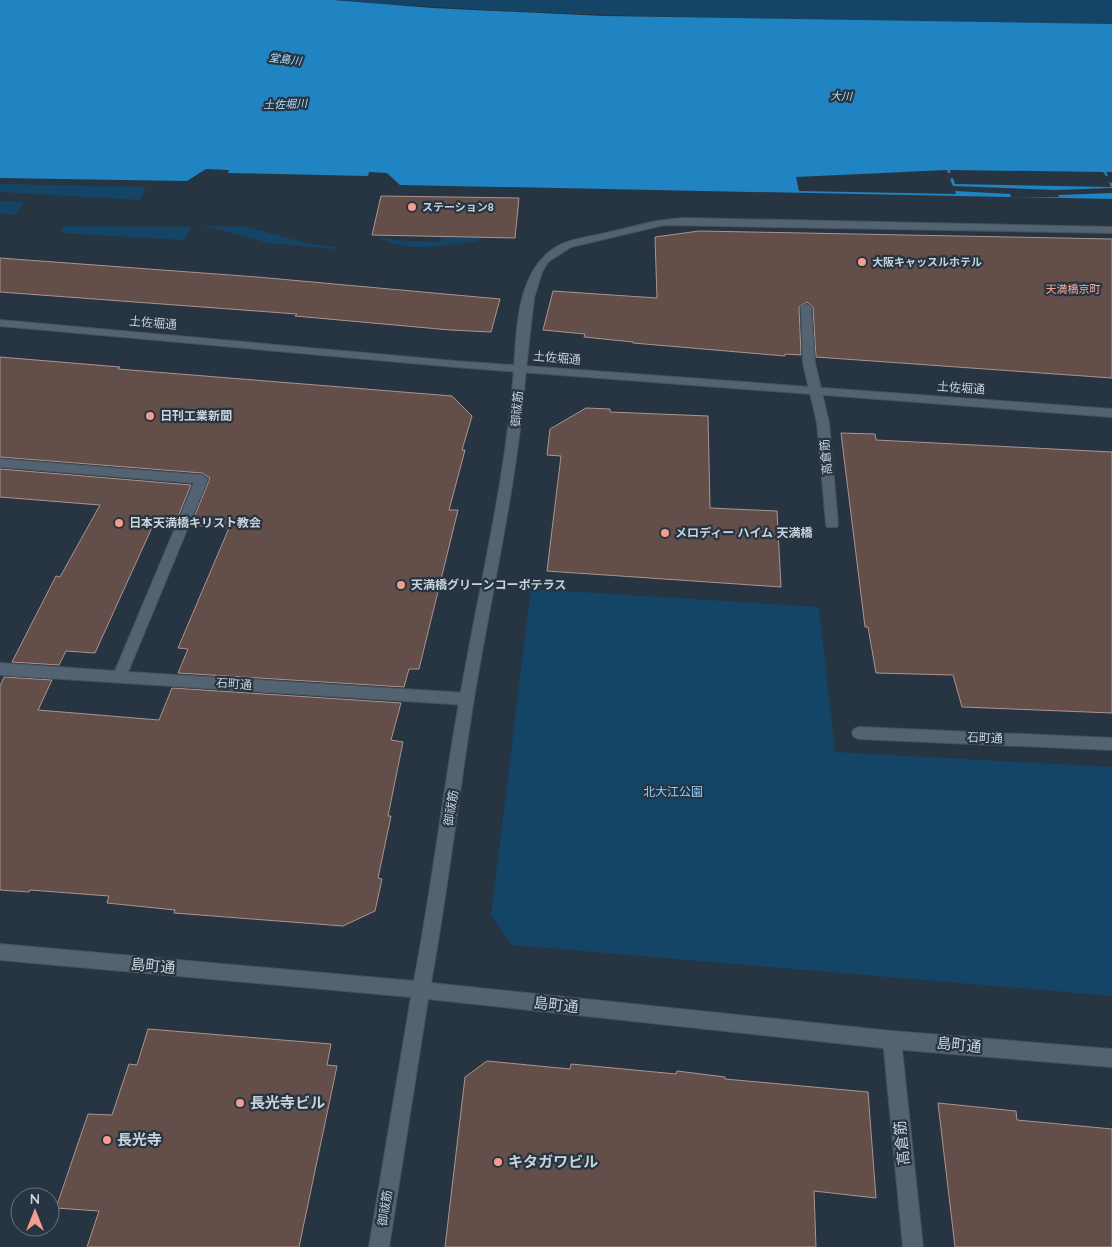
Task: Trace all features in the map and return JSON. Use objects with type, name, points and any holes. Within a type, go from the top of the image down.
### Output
[{"type":"main road","name":"土佐堀通","points":[[0,323],[520,369]]},
{"type":"street","name":"御祓筋","points":[[379,1247],[409,1054],[422,990],[467,699],[516,424],[522,337],[535,277],[542,263],[558,250],[568,245],[654,225],[685,221],[1112,230]]},
{"type":"street","name":"高倉筋","points":[[806,307],[809,364],[823,422],[832,524]]},
{"type":"street","name":"土佐堀通","points":[[520,369],[1112,413]]},
{"type":"street","points":[[0,463],[202,479],[119,677]]},
{"type":"street","name":"石町通","points":[[0,669],[467,699]]},
{"type":"street","name":"石町通","points":[[858,733],[1112,744]]},
{"type":"street","name":"島町通","points":[[0,952],[422,990],[892,1040],[1112,1058]]},
{"type":"street","name":"高倉筋","points":[[892,1040],[913,1247]]},
{"type":"green space","points":[[333,0],[1112,0],[1112,24],[722,18],[527,12]]},
{"type":"green space","points":[[0,184],[146,187],[140,200],[0,192]]},
{"type":"green space","points":[[0,201],[24,202],[15,215],[0,213]]},
{"type":"green space","points":[[65,226],[192,227],[184,240],[60,233]]},
{"type":"green space","points":[[196,226],[247,227],[310,244],[335,247],[335,249],[268,243],[215,228]]},
{"type":"green space","points":[[377,237],[405,241],[439,242],[442,237],[480,238],[477,241],[452,245],[413,247],[388,242]]},
{"type":"green space","name":"北大江公園","points":[[531,589],[819,607],[835,752],[1112,767],[1112,996],[512,945],[491,915]]},
{"type":"water","points":[[0,0],[333,0],[432,8],[604,16],[1112,24],[1112,199],[400,185],[387,173],[369,172],[368,176],[228,173],[229,170],[206,169],[187,181],[0,178]]},
{"type":"pier","points":[[947,170],[948,173],[950,173],[950,170],[1103,172],[1106,176],[1108,176],[1106,172],[1112,172],[1112,183],[1109,182],[1111,187],[955,184],[953,178],[950,179],[953,186],[1055,190],[1112,188],[1112,193],[1058,195],[1059,197],[1011,197],[1010,194],[955,191],[956,194],[799,191],[796,177]]},
{"type":"building","points":[[381,196],[519,198],[515,238],[372,235]]},
{"type":"building","points":[[699,231],[1112,239],[1112,378],[816,357],[813,307],[807,302],[799,307],[801,355],[785,354],[785,356],[633,343],[584,337],[585,334],[543,330],[553,291],[657,298],[655,237]]},
{"type":"building","points":[[0,258],[257,277],[500,299],[491,332],[450,330],[295,316],[297,314],[0,292]]},
{"type":"building","points":[[0,357],[120,367],[118,369],[452,396],[472,416],[462,450],[465,450],[449,510],[458,510],[419,669],[409,669],[404,687],[178,673],[188,649],[178,648],[229,528],[191,525],[210,478],[202,473],[0,457]]},
{"type":"building","points":[[586,408],[610,409],[610,412],[708,416],[710,508],[777,511],[781,587],[547,571],[561,456],[547,455],[550,429]]},
{"type":"building","points":[[841,433],[875,434],[876,440],[1112,452],[1112,713],[962,707],[953,675],[876,673],[868,627],[865,627]]},
{"type":"building","points":[[0,469],[191,485],[175,524],[154,523],[95,653],[66,651],[59,665],[12,662],[56,576],[60,577],[100,505],[0,497]]},
{"type":"building","points":[[4,677],[52,680],[38,710],[159,720],[172,688],[401,703],[391,740],[403,742],[388,816],[391,816],[378,878],[382,879],[375,911],[343,926],[174,913],[175,910],[107,903],[109,896],[30,890],[29,892],[0,890],[0,686]]},
{"type":"building","points":[[148,1029],[331,1044],[327,1065],[337,1066],[299,1247],[87,1247],[99,1211],[60,1208],[60,1196],[88,1114],[112,1115],[129,1064],[137,1065]]},
{"type":"building","points":[[487,1061],[570,1069],[571,1064],[676,1074],[677,1071],[725,1077],[725,1079],[868,1092],[876,1198],[814,1191],[816,1247],[445,1247],[465,1077]]},
{"type":"building","points":[[938,1103],[1016,1111],[1017,1120],[1112,1129],[1112,1247],[955,1247]]},
{"type":"place","name":"ステーション8","points":[[412,207]]},
{"type":"place","name":"大阪キャッスルホテル","points":[[862,262]]},
{"type":"place","name":"日刊工業新聞","points":[[150,416]]},
{"type":"place","name":"日本天満橋キリスト教会","points":[[119,523]]},
{"type":"place","name":"メロディー ハイム 天満橋","points":[[665,533]]},
{"type":"place","name":"天満橋グリーンコーポテラス","points":[[401,585]]},
{"type":"place","name":"長光寺ビル","points":[[240,1103]]},
{"type":"place","name":"長光寺","points":[[107,1140]]},
{"type":"place","name":"キタガワビル","points":[[498,1162]]},
{"type":"district","name":"天満橋京町","points":[[1073,289]]},
{"type":"water label","name":"堂島川","points":[[285,59]]},
{"type":"water label","name":"大川","points":[[841,96]]},
{"type":"water label","name":"土佐堀川","points":[[285,104]]}]
